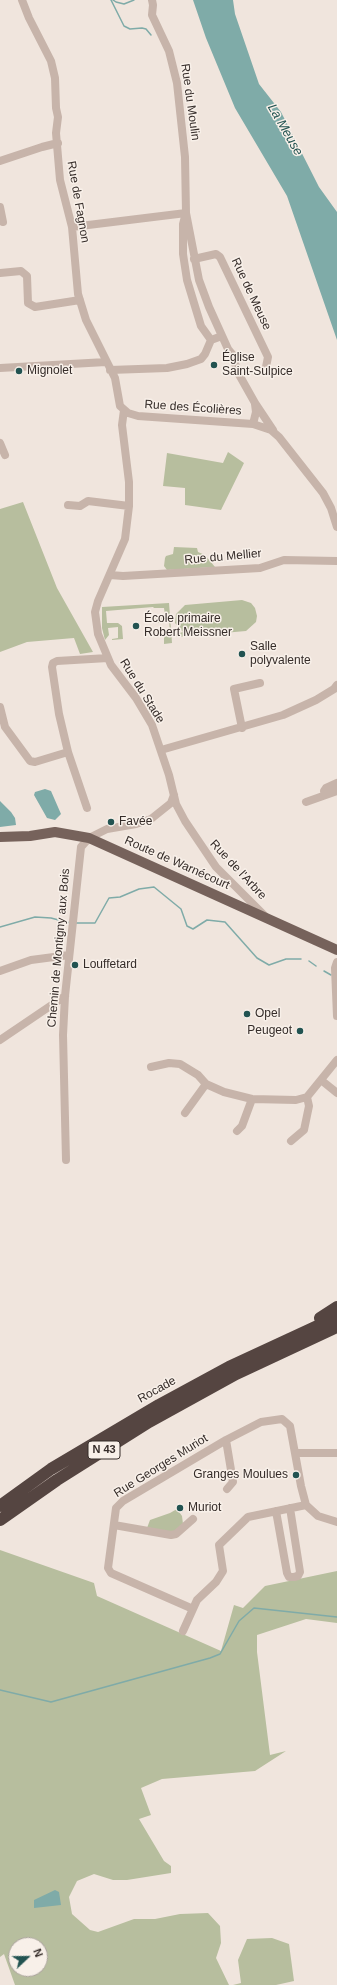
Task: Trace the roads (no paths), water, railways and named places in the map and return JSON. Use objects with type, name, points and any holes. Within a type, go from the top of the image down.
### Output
[{"type":"highway","points":[[295,1335],[304,1325],[324,1316],[337,1307]]},
{"type":"highway","name":"Rocade","points":[[0,1506],[51,1470],[159,1405],[229,1367],[295,1335],[337,1317]]},
{"type":"highway","name":"N 43","points":[[0,1520],[57,1480],[149,1422],[265,1360],[337,1327]]},
{"type":"highway","points":[[265,1360],[337,1332]]},
{"type":"main road","name":"Route de Warnécourt","points":[[0,837],[30,836],[55,832],[89,838],[337,950]]},
{"type":"street","name":"Rue de Fagnon","points":[[22,0],[54,70],[58,117],[56,133],[60,180],[72,227],[80,300],[86,320],[106,362]]},
{"type":"street","name":"Rue du Moulin","points":[[152,0],[152,15],[168,51],[177,83],[185,157],[186,213],[194,259],[205,299],[222,336],[233,355],[237,371],[255,403],[326,498],[337,527]]},
{"type":"street","points":[[0,161],[42,147],[58,144]]},
{"type":"street","points":[[0,207],[3,222]]},
{"type":"street","points":[[72,227],[186,213]]},
{"type":"street","name":"Rue du Moulin","points":[[186,213],[183,224],[183,254],[187,280],[201,326],[211,340]]},
{"type":"street","name":"Rue de Meuse","points":[[194,259],[216,254],[220,256],[268,358],[266,367]]},
{"type":"street","points":[[0,273],[21,271],[27,276],[28,303],[35,307],[80,300]]},
{"type":"street","points":[[110,370],[177,367],[201,359],[205,354],[211,340],[222,336]]},
{"type":"street","points":[[80,362],[100,351]]},
{"type":"street","points":[[0,368],[80,362],[106,362]]},
{"type":"street","name":"Rue du Stade","points":[[106,362],[116,382],[119,403],[124,410],[122,425],[129,482],[129,506],[125,539],[98,601],[95,612],[98,634],[108,658],[145,713],[161,750],[174,794]]},
{"type":"street","points":[[255,403],[258,425]]},
{"type":"street","name":"Rue des Écolières","points":[[124,410],[138,416],[258,425]]},
{"type":"street","points":[[258,425],[261,412]]},
{"type":"street","points":[[258,425],[276,433]]},
{"type":"street","points":[[0,443],[5,455]]},
{"type":"street","points":[[68,505],[80,506],[88,501],[129,506]]},
{"type":"street","name":"Rue du Mellier","points":[[110,574],[123,576],[260,568],[284,560],[337,561]]},
{"type":"street","points":[[87,808],[68,752],[59,714],[52,667],[53,663],[57,661],[108,658]]},
{"type":"street","points":[[242,728],[234,689],[260,684]]},
{"type":"street","points":[[161,750],[283,715],[316,700],[334,689],[337,685]]},
{"type":"street","points":[[0,707],[5,727],[30,761],[35,762],[68,752]]},
{"type":"street","points":[[325,795],[324,791],[326,788],[337,783]]},
{"type":"street","points":[[306,802],[337,791]]},
{"type":"street","points":[[89,838],[107,828],[136,824],[151,819],[171,803],[174,794]]},
{"type":"street","name":"Rue de l'Arbre","points":[[174,794],[185,821],[200,846],[216,866],[267,918]]},
{"type":"street","name":"Chemin de Montigny aux Bois","points":[[66,1160],[63,1035],[65,996],[81,847],[89,838]]},
{"type":"street","points":[[0,971],[31,960],[69,955]]},
{"type":"street","points":[[337,962],[335,968],[337,1016]]},
{"type":"street","points":[[0,1040],[65,996]]},
{"type":"street","points":[[151,1067],[169,1063],[180,1064],[198,1075],[206,1084],[224,1092],[252,1099],[296,1100],[307,1097],[337,1060]]},
{"type":"street","points":[[321,1080],[337,1093]]},
{"type":"street","points":[[186,1113],[206,1084]]},
{"type":"street","points":[[291,1141],[304,1130],[308,1106],[307,1097]]},
{"type":"street","points":[[237,1131],[242,1126],[252,1099]]},
{"type":"street","name":"Rue Georges Muriot","points":[[193,1608],[111,1572],[108,1568],[116,1508],[123,1501],[226,1440],[261,1422],[282,1419],[290,1426],[306,1505]]},
{"type":"street","points":[[226,1440],[233,1482],[227,1489]]},
{"type":"street","points":[[296,1452],[337,1453]]},
{"type":"street","points":[[183,1631],[197,1600],[216,1582],[223,1571],[219,1545],[248,1517],[306,1505],[318,1516],[337,1522]]},
{"type":"street","points":[[276,1511],[287,1573],[289,1577],[294,1577],[298,1576],[300,1572],[290,1508]]},
{"type":"street","points":[[114,1525],[171,1535],[176,1534],[193,1519]]},
{"type":"water","name":"La Meuse","points":[[193,0],[233,0],[235,14],[259,84],[281,112],[319,187],[337,212],[337,340],[287,196],[235,108],[206,38]]},
{"type":"water","points":[[45,789],[51,791],[61,814],[55,820],[47,818],[34,795],[35,792]]},
{"type":"water","points":[[0,801],[15,818],[16,825],[0,827]]},
{"type":"water","points":[[55,1890],[59,1892],[61,1905],[34,1908],[34,1900]]},
{"type":"waterway","points":[[111,0],[124,26],[130,29],[146,29],[151,35]]},
{"type":"waterway","points":[[113,0],[124,4],[134,0]]},
{"type":"waterway","points":[[76,923],[95,923],[109,898],[120,897],[139,889],[154,887],[181,909],[187,926],[193,929],[207,920],[225,922],[257,958],[269,965],[286,959],[301,959]]},
{"type":"waterway","points":[[0,927],[35,917],[51,918],[70,923]]},
{"type":"waterway","points":[[309,961],[316,966]]},
{"type":"waterway","points":[[324,971],[331,975]]},
{"type":"waterway","points":[[0,1690],[51,1702],[210,1658],[220,1654],[239,1621],[254,1608],[337,1617]]},
{"type":"place","name":"Église Saint-Sulpice","points":[[214,365]]},
{"type":"place","name":"Mignolet","points":[[19,371]]},
{"type":"place","name":"École primaire Robert Meissner","points":[[136,626]]},
{"type":"place","name":"Salle polyvalente","points":[[242,654]]},
{"type":"place","name":"Favée","points":[[111,822]]},
{"type":"place","name":"Louffetard","points":[[75,965]]},
{"type":"place","name":"Opel","points":[[247,1014]]},
{"type":"place","name":"Peugeot","points":[[300,1031]]},
{"type":"place","name":"Granges Moulues","points":[[296,1475]]},
{"type":"place","name":"Muriot","points":[[180,1508]]}]
